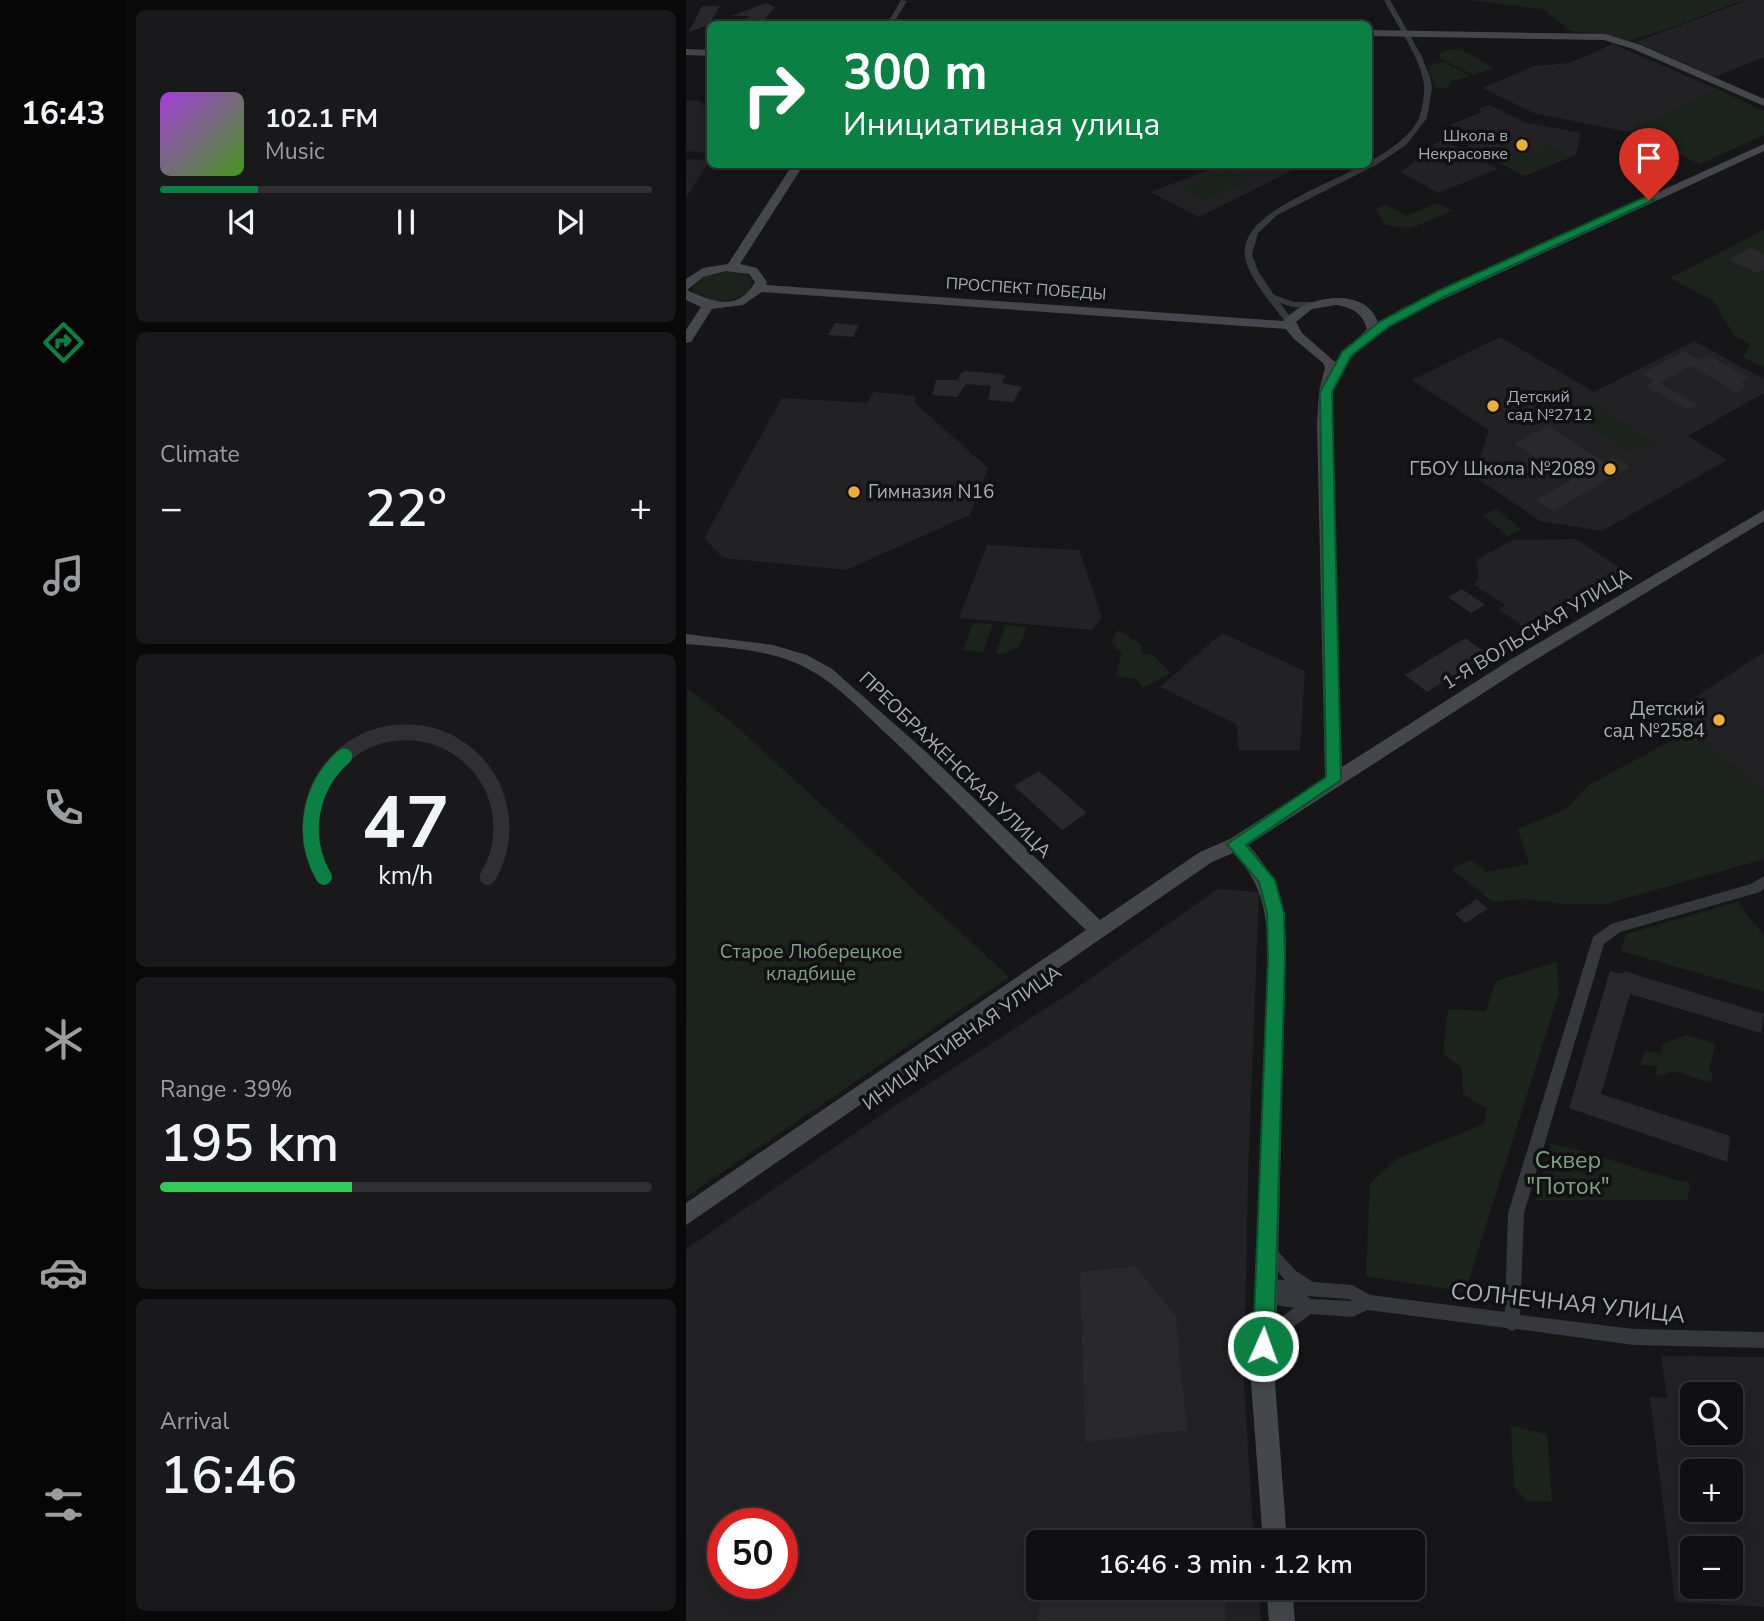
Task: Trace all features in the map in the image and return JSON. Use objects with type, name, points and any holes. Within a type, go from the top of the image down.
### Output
[{"type":"main road","points":[[1372,33],[1605,37],[1637,47],[1764,103]]},
{"type":"main road","points":[[686,52],[707,53]]},
{"type":"main road","points":[[1334,780],[1324,423],[1326,392],[1346,354],[1366,337],[1426,302],[1764,147]]},
{"type":"main road","points":[[732,267],[796,168]]},
{"type":"main road","points":[[686,285],[710,270],[732,267],[744,268],[759,276],[759,288],[739,302],[709,305],[691,300],[686,294]]},
{"type":"main road","name":"ПРОСПЕКТ ПОБЕДЫ","points":[[759,288],[1290,323]]},
{"type":"main road","points":[[1330,381],[1331,363],[1300,338],[1290,323],[1297,311],[1311,305],[1334,302],[1362,310],[1387,313],[1426,302]]},
{"type":"main road","points":[[686,339],[709,305]]},
{"type":"main road","points":[[1300,338],[1327,346],[1366,337],[1373,324],[1362,310]]},
{"type":"main road","name":"1-Я ВОЛЬСКАЯ УЛИЦА","points":[[1334,780],[1516,664],[1764,514]]},
{"type":"main road","name":"ПРЕОБРАЖЕНСКАЯ УЛИЦА","points":[[686,639],[736,643],[778,652],[802,660],[833,678],[927,762],[1099,930]]},
{"type":"main road","name":"ИНИЦИАТИВНАЯ УЛИЦА","points":[[686,1215],[1206,857],[1236,844],[1334,780]]},
{"type":"main road","points":[[1236,844],[1266,880],[1275,913],[1277,960],[1263,1399],[1274,1530]]},
{"type":"main road","name":"ИНИЦИАТИВНАЯ УЛИЦА","points":[[686,1228],[1215,864],[1236,844]]},
{"type":"main road","points":[[1280,1600],[1282,1621]]},
{"type":"street","points":[[1372,162],[1388,154],[1423,122],[1428,85],[1387,0]]},
{"type":"street","points":[[892,21],[904,1]]},
{"type":"street","points":[[1290,323],[1251,262],[1249,242],[1253,232],[1272,214],[1361,168]]},
{"type":"street","points":[[1272,297],[1293,304],[1311,305]]},
{"type":"street","points":[[1512,1323],[1514,1228],[1518,1202],[1598,941],[1616,928],[1755,888],[1764,881]]},
{"type":"street","points":[[1266,1249],[1291,1276],[1307,1287]]},
{"type":"street","points":[[1307,1287],[1352,1292],[1367,1303],[1352,1310],[1309,1307],[1301,1301],[1265,1291],[1307,1287]]},
{"type":"street","name":"СОЛНЕЧНАЯ УЛИЦА","points":[[1367,1303],[1634,1337],[1764,1340]]},
{"type":"street","points":[[1264,1339],[1309,1307]]},
{"type":"shaded area","points":[[1745,1],[1764,1],[1764,57],[1715,77],[1636,42]]},
{"type":"shaded area","points":[[1613,44],[1717,89],[1629,132],[1534,113],[1482,88],[1534,66],[1569,63]]},
{"type":"shaded area","points":[[686,100],[700,101],[707,108],[707,153],[686,151]]},
{"type":"shaded area","name":"Школа в Некрасовке","points":[[1490,105],[1524,122],[1581,133],[1576,155],[1524,176],[1446,134],[1452,124],[1482,112],[1479,109]]},
{"type":"shaded area","points":[[1442,139],[1498,169],[1438,193],[1401,172]]},
{"type":"shaded area","points":[[686,159],[707,160],[707,165],[686,198]]},
{"type":"shaded area","points":[[1297,168],[1199,217],[1150,192],[1212,169]]},
{"type":"shaded area","points":[[1500,337],[1594,392],[1694,341],[1764,379],[1764,393],[1688,436],[1727,460],[1602,531],[1540,521],[1474,476],[1489,430],[1412,380]]},
{"type":"shaded area","name":"Гимназия N16","points":[[873,392],[916,396],[915,403],[988,468],[970,515],[846,570],[723,558],[704,538],[782,398],[867,403]]},
{"type":"shaded area","points":[[1576,539],[1628,573],[1531,632],[1499,609],[1505,605],[1474,585],[1479,577],[1476,560],[1513,540]]},
{"type":"shaded area","points":[[987,545],[1079,550],[1102,618],[1092,630],[959,618]]},
{"type":"shaded area","points":[[1222,633],[1305,671],[1300,750],[1239,750],[1236,724],[1160,687]]},
{"type":"shaded area","name":"Детский сад №2584","points":[[1764,652],[1764,789],[1668,715]]},
{"type":"shaded area","points":[[1218,889],[1259,892],[1248,1177],[1244,1383],[1253,1530],[1026,1530],[1026,1600],[1259,1600],[1261,1621],[686,1621],[686,1249],[896,1105],[1071,992]]},
{"type":"shaded area","points":[[1661,1356],[1764,1357],[1764,1607],[1675,1602],[1650,1397],[1667,1398]]},
{"type":"green space","points":[[1467,0],[1764,1],[1741,1],[1668,29],[1627,41],[1595,33],[1571,31],[1543,9]]},
{"type":"green space","points":[[1453,49],[1462,50],[1494,68],[1473,75],[1440,58],[1439,53]]},
{"type":"green space","points":[[1444,62],[1470,76],[1452,81],[1448,88],[1435,87],[1427,65]]},
{"type":"green space","points":[[1717,89],[1764,111],[1764,135],[1700,164],[1629,132]]},
{"type":"green space","points":[[1547,144],[1569,156],[1524,174],[1502,162]]},
{"type":"green space","points":[[1230,170],[1250,183],[1203,200],[1183,187]]},
{"type":"green space","points":[[1438,203],[1452,211],[1411,228],[1386,225],[1375,209],[1387,205],[1406,216]]},
{"type":"green space","points":[[1764,230],[1764,368],[1743,357],[1750,344],[1735,336],[1713,301],[1670,278]]},
{"type":"green space","points":[[726,270],[746,274],[752,279],[749,291],[721,301],[693,293],[692,287],[704,276]]},
{"type":"green space","points":[[1587,401],[1656,443],[1634,455],[1566,412]]},
{"type":"green space","points":[[1496,509],[1522,530],[1508,536],[1482,515]]},
{"type":"green space","points":[[973,623],[993,624],[983,652],[963,650]]},
{"type":"green space","points":[[1005,625],[1027,627],[1020,646],[1003,654],[996,653]]},
{"type":"green space","points":[[1118,630],[1142,645],[1141,653],[1153,655],[1171,673],[1143,688],[1136,679],[1116,676],[1122,651],[1115,650],[1116,645],[1110,644]]},
{"type":"green space","name":"Старое Люберецкое кладбище","points":[[687,688],[736,726],[1009,977],[686,1197]]},
{"type":"green space","points":[[1689,731],[1764,789],[1764,859],[1606,904],[1564,904],[1527,899],[1493,902],[1452,869],[1470,860],[1487,872],[1529,864],[1518,829],[1566,809],[1589,785]]},
{"type":"green space","points":[[1737,902],[1764,935],[1764,992],[1621,951],[1626,934]]},
{"type":"green space","points":[[1557,962],[1559,993],[1465,1292],[1366,1276],[1370,1183],[1397,1159],[1484,1124],[1487,1109],[1463,1094],[1462,1068],[1443,1054],[1448,1009],[1486,1011],[1496,981]]},
{"type":"green space","points":[[1686,1035],[1715,1044],[1709,1071],[1713,1073],[1711,1083],[1674,1071],[1662,1076],[1656,1074],[1657,1066],[1640,1065],[1644,1051],[1661,1053],[1663,1044]]},
{"type":"green space","name":"Сквер \"Поток\"","points":[[1550,1144],[1690,1183],[1687,1200],[1536,1200]]},
{"type":"green space","points":[[1511,1426],[1547,1434],[1552,1502],[1527,1501],[1514,1487]]},
{"type":"building","points":[[766,3],[775,7],[763,21],[745,21],[750,16],[731,16]]},
{"type":"building","points":[[702,6],[720,6],[711,21],[707,21],[707,26],[689,32]]},
{"type":"building","points":[[1751,248],[1764,254],[1764,270],[1757,273],[1728,259]]},
{"type":"building","points":[[835,323],[859,325],[853,337],[828,335]]},
{"type":"building","points":[[1684,351],[1698,359],[1707,355],[1749,378],[1741,382],[1747,386],[1736,392],[1691,366],[1660,383],[1698,405],[1688,410],[1645,386],[1654,381],[1641,374]]},
{"type":"building","points":[[966,371],[1001,374],[1005,376],[1002,383],[1022,387],[1013,402],[988,400],[991,386],[966,384],[957,397],[932,395],[936,380],[958,380],[961,373]]},
{"type":"building","name":"ГБОУ Школа №2089","points":[[1547,426],[1605,462],[1613,457],[1630,467],[1553,511],[1536,500],[1572,480],[1514,444]]},
{"type":"building","points":[[1462,589],[1485,605],[1471,613],[1448,597]]},
{"type":"building","points":[[1465,638],[1488,654],[1427,692],[1405,675]]},
{"type":"building","points":[[1039,771],[1087,813],[1062,830],[1014,786]]},
{"type":"building","points":[[1477,899],[1488,909],[1465,923],[1455,914]]},
{"type":"building","points":[[1610,971],[1623,974],[1624,971],[1764,1014],[1761,1033],[1630,994],[1601,1094],[1730,1136],[1727,1162],[1569,1108]]},
{"type":"building","points":[[1135,1266],[1176,1316],[1187,1430],[1085,1442],[1080,1272]]},
{"type":"building","points":[[1040,1600],[1226,1600],[1225,1621],[1037,1621]]},
{"type":"place","name":"Школа в Некрасовке","points":[[1522,145]]},
{"type":"place","name":"Детский сад №2712","points":[[1493,406]]},
{"type":"place","name":"ГБОУ Школа №2089","points":[[1610,469]]},
{"type":"place","name":"Гимназия N16","points":[[854,492]]},
{"type":"place","name":"Детский сад №2584","points":[[1719,720]]},
{"type":"route","points":[[1263,1346],[1277,960],[1275,913],[1266,880],[1259,868],[1236,844],[1334,780],[1324,423],[1326,392],[1346,354],[1362,340],[1405,312],[1649,200]]}]
